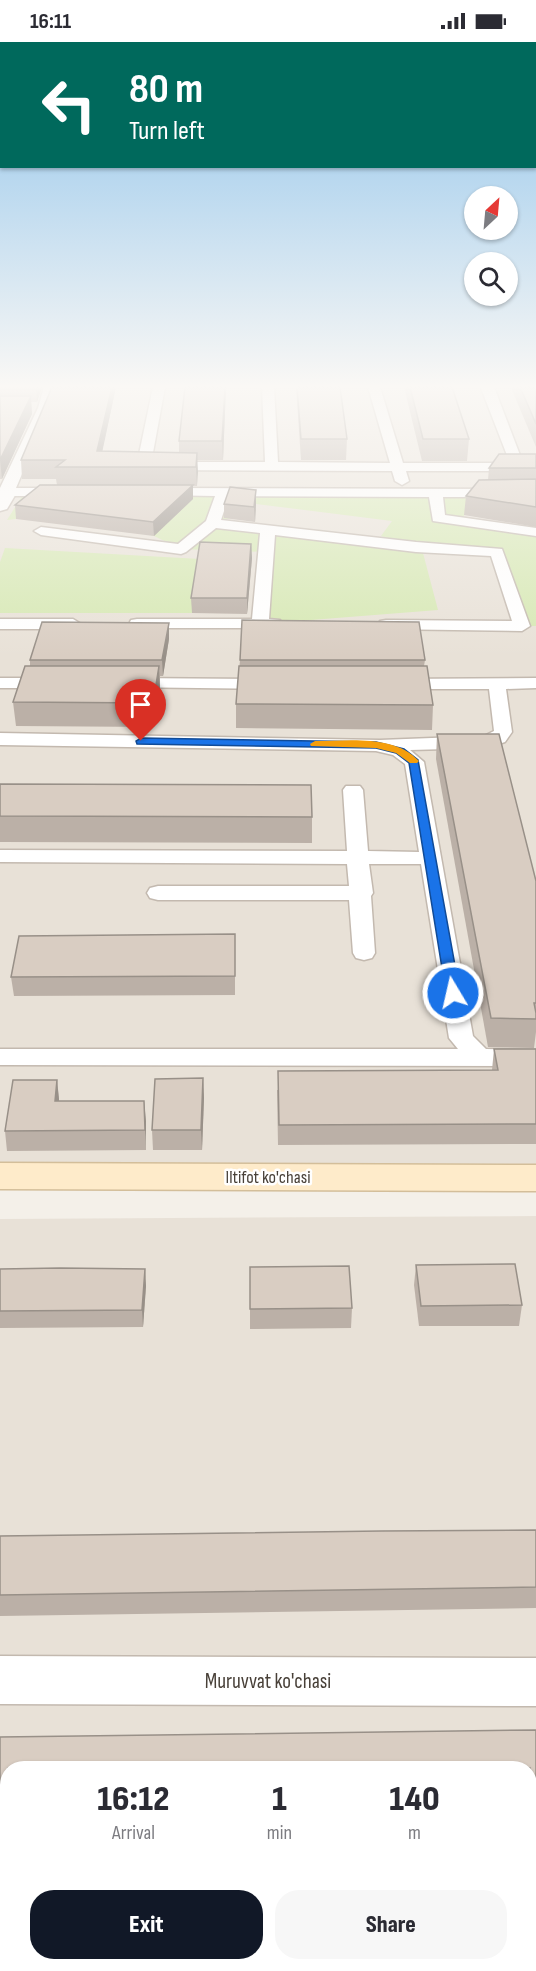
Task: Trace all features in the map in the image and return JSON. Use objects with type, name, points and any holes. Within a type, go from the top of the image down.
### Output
[{"type":"street","name":"Iltifot ko'chasi","points":[[0,1176],[536,1178]]},
{"type":"street","name":"Muruvvat ko'chasi","points":[[0,1680],[536,1682]]},
{"type":"lane","points":[[10,477],[2,496],[75,492]]},
{"type":"lane","points":[[304,477],[304,492]]},
{"type":"lane","points":[[401,477],[406,492]]},
{"type":"lane","points":[[488,477],[495,493]]},
{"type":"lane","points":[[144,492],[536,493]]},
{"type":"lane","points":[[181,549],[213,523],[224,492]]},
{"type":"lane","points":[[416,547],[438,518],[436,492]]},
{"type":"lane","points":[[438,518],[536,532]]},
{"type":"lane","points":[[213,523],[416,547],[497,552],[518,530]]},
{"type":"lane","points":[[260,624],[261,552],[268,528]]},
{"type":"lane","points":[[41,531],[202,550]]},
{"type":"lane","points":[[367,625],[529,626],[497,552]]},
{"type":"lane","points":[[0,624],[94,624]]},
{"type":"lane","points":[[118,624],[296,624]]},
{"type":"lane","points":[[0,683],[71,683]]},
{"type":"lane","points":[[106,683],[284,684]]},
{"type":"lane","points":[[379,684],[536,683]]},
{"type":"lane","points":[[0,740],[376,745],[486,741],[498,738],[503,732],[497,684]]},
{"type":"lane","points":[[376,745],[400,751],[414,762],[461,1038],[479,1057]]},
{"type":"lane","points":[[353,789],[362,893],[364,953]]},
{"type":"lane","points":[[0,856],[431,858]]},
{"type":"lane","points":[[158,893],[362,893]]},
{"type":"lane","points":[[0,1057],[536,1058]]},
{"type":"shaded area","points":[[0,477],[536,477],[536,1165],[0,1171]]},
{"type":"shaded area","points":[[536,1216],[536,1761],[0,1761],[0,1219]]},
{"type":"green space","points":[[224,492],[536,493],[475,502],[462,518],[536,532],[536,626],[522,626],[497,552],[416,547],[381,536],[392,521],[249,503],[235,517],[216,522],[423,553],[438,610],[260,624],[266,552],[181,549],[154,536],[34,504],[16,519],[7,520],[22,496]]},
{"type":"green space","points":[[5,548],[200,559],[192,613],[0,613],[0,562]]},
{"type":"building","points":[[536,479],[536,507],[466,496],[479,480]]},
{"type":"building","points":[[40,485],[193,485],[153,522],[15,505]]},
{"type":"building","points":[[230,487],[256,490],[254,507],[224,504]]},
{"type":"building","points":[[200,542],[251,544],[247,598],[191,598]]},
{"type":"building","points":[[242,620],[419,622],[425,660],[240,660]]},
{"type":"building","points":[[42,622],[169,623],[162,660],[30,660]]},
{"type":"building","points":[[25,666],[159,666],[153,703],[13,702]]},
{"type":"building","points":[[239,666],[427,666],[433,705],[236,704]]},
{"type":"building","points":[[437,734],[499,734],[536,881],[536,1003],[534,1003],[536,1019],[491,1018]]},
{"type":"building","points":[[0,784],[311,785],[312,817],[0,816]]},
{"type":"building","points":[[235,934],[235,976],[11,977],[19,936]]},
{"type":"building","points":[[494,1049],[536,1049],[536,1124],[279,1125],[278,1071],[498,1070]]},
{"type":"building","points":[[203,1078],[201,1130],[152,1130],[155,1079]]},
{"type":"building","points":[[13,1080],[57,1080],[55,1101],[144,1101],[145,1130],[5,1131]]},
{"type":"building","points":[[515,1264],[522,1305],[421,1306],[416,1265]]},
{"type":"building","points":[[349,1266],[352,1308],[250,1309],[250,1267]]},
{"type":"building","points":[[0,1269],[145,1269],[142,1310],[0,1311]]},
{"type":"building","points":[[536,1530],[536,1587],[0,1595],[0,1536]]},
{"type":"building","points":[[536,1730],[536,1761],[0,1761],[0,1737]]},
{"type":"slow traffic","points":[[315,744],[376,745],[400,751],[413,761]]},
{"type":"route","points":[[141,741],[376,745],[400,751],[414,762],[453,993]]}]
